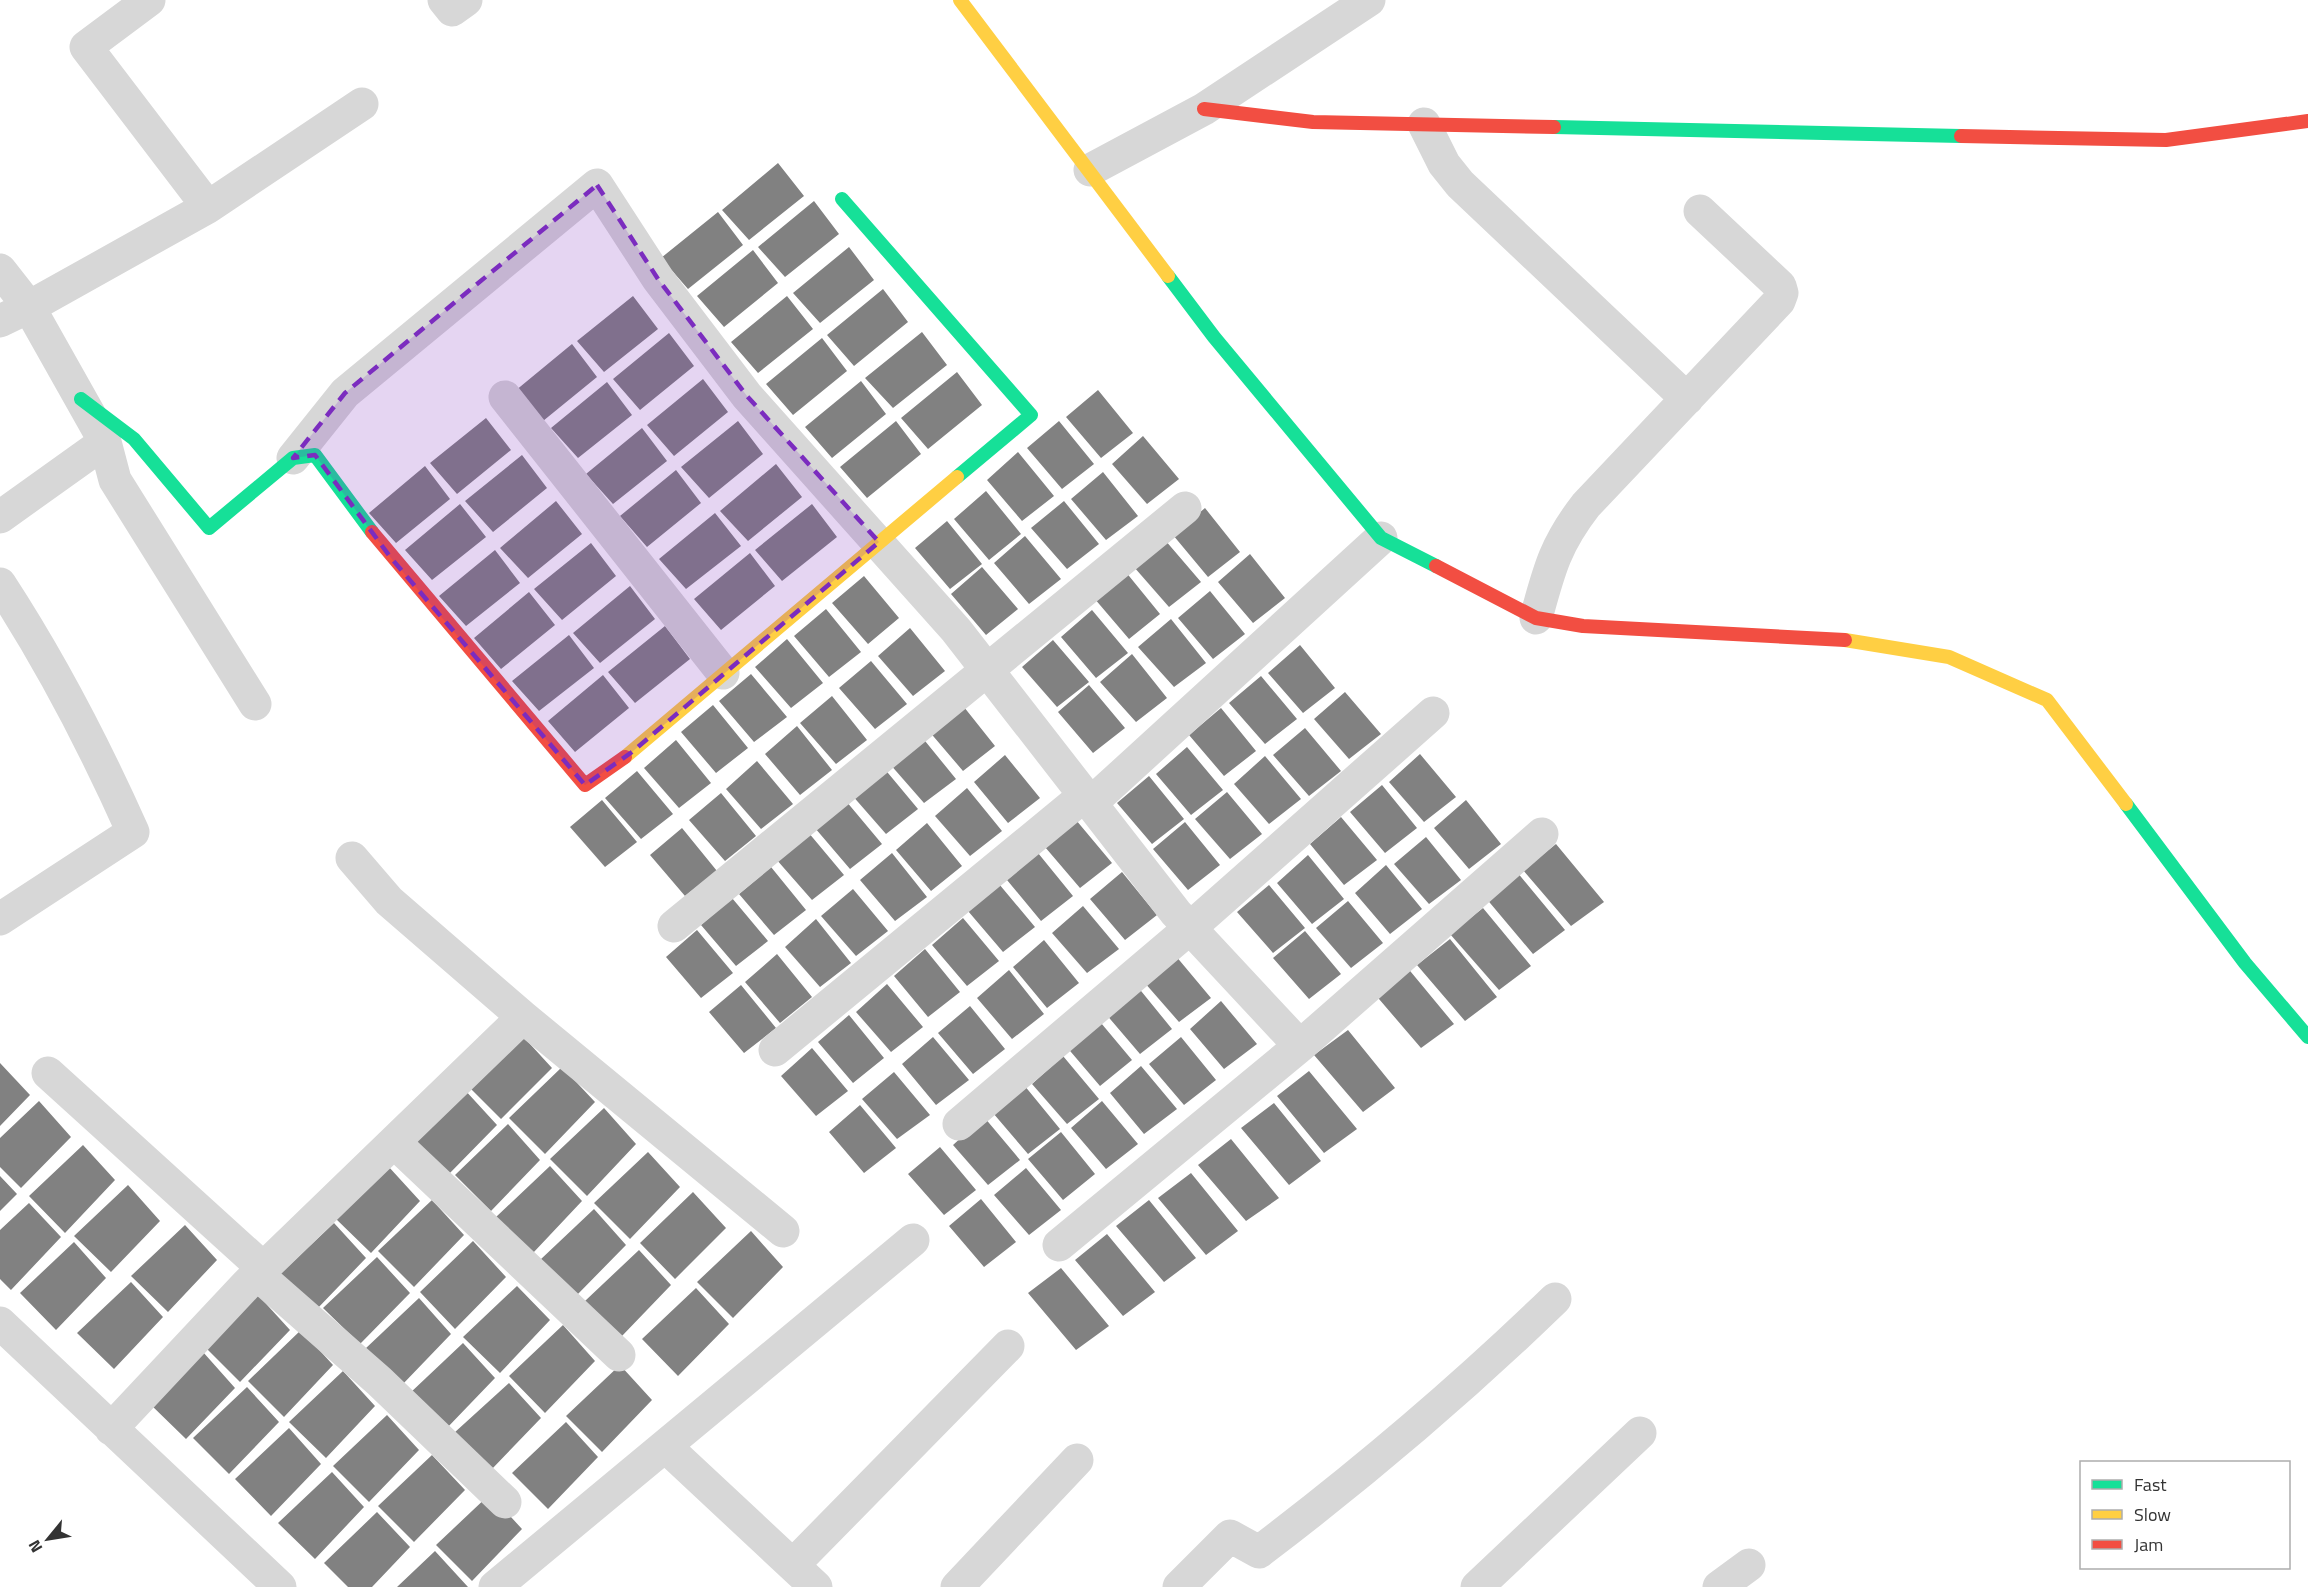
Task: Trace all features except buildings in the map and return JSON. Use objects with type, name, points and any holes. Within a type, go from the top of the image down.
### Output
[{"type":"street","points":[[149,0],[86,47],[208,207]]},
{"type":"street","points":[[444,0],[453,10],[466,0]]},
{"type":"street","points":[[960,0],[1214,338],[1381,538],[1536,618],[1583,626],[1858,641],[1949,657],[2047,700],[2245,963],[2308,1037]]},
{"type":"street","points":[[1090,170],[1204,109],[1369,0]]},
{"type":"street","points":[[0,321],[29,308],[208,207],[362,104]]},
{"type":"street","points":[[1204,109],[1313,122],[2166,140],[2308,121]]},
{"type":"street","points":[[1424,124],[1444,164],[1460,184],[1687,399]]},
{"type":"street","points":[[81,399],[134,439],[209,528],[293,459],[345,393],[597,185],[658,279],[747,396],[879,542],[987,670],[1190,928],[1300,1046]]},
{"type":"street","points":[[293,459],[315,455],[391,558],[585,785],[632,752],[1031,415],[842,199]]},
{"type":"street","points":[[1536,618],[1551,561],[1565,532],[1586,505],[1779,301],[1782,293],[1780,286],[1700,211]]},
{"type":"street","points":[[0,270],[29,308],[105,442],[116,480],[255,705]]},
{"type":"street","points":[[505,397],[723,673]]},
{"type":"street","points":[[0,517],[105,442]]},
{"type":"street","points":[[674,926],[1185,508]]},
{"type":"street","points":[[775,1050],[1088,799],[1381,538]]},
{"type":"street","points":[[0,584],[21,615],[103,764],[133,832],[4,908]]},
{"type":"street","points":[[959,1124],[1190,928],[1433,712]]},
{"type":"street","points":[[1059,1245],[1300,1046],[1542,834]]},
{"type":"street","points":[[352,858],[389,901],[523,1017],[783,1231]]},
{"type":"street","points":[[111,1429],[260,1271],[523,1017]]},
{"type":"street","points":[[48,1073],[379,1381],[505,1502]]},
{"type":"street","points":[[394,1142],[619,1355]]},
{"type":"street","points":[[495,1587],[913,1240]]},
{"type":"street","points":[[1179,1587],[1230,1536],[1259,1552],[1346,1486],[1499,1353],[1555,1299]]},
{"type":"street","points":[[0,1323],[280,1587]]},
{"type":"street","points":[[665,1446],[804,1576],[1008,1346]]},
{"type":"street","points":[[1477,1587],[1640,1433]]},
{"type":"street","points":[[957,1587],[1077,1460]]},
{"type":"street","points":[[1719,1587],[1749,1565]]},
{"type":"highlighted area","points":[[597,185],[658,279],[747,396],[879,542],[632,752],[585,785],[391,558],[315,455],[293,458],[345,393]]},
{"type":"traffic: fast","points":[[1554,127],[1961,136]]},
{"type":"traffic: fast","points":[[842,199],[1031,415],[957,477]]},
{"type":"traffic: fast","points":[[1168,276],[1214,337],[1381,538],[1436,566]]},
{"type":"traffic: fast","points":[[81,399],[134,439],[209,528],[293,458],[315,455],[372,532]]},
{"type":"traffic: fast","points":[[2126,804],[2245,963],[2308,1037]]},
{"type":"traffic: slow","points":[[960,0],[1168,276]]},
{"type":"traffic: slow","points":[[625,757],[957,477]]},
{"type":"traffic: slow","points":[[1845,640],[1949,657],[2047,700],[2126,804]]},
{"type":"traffic: jam","points":[[1204,109],[1313,122],[1554,127]]},
{"type":"traffic: jam","points":[[1961,136],[2166,140],[2308,121]]},
{"type":"traffic: jam","points":[[372,532],[585,785],[625,757]]},
{"type":"traffic: jam","points":[[1436,566],[1536,618],[1583,626],[1845,640]]}]
